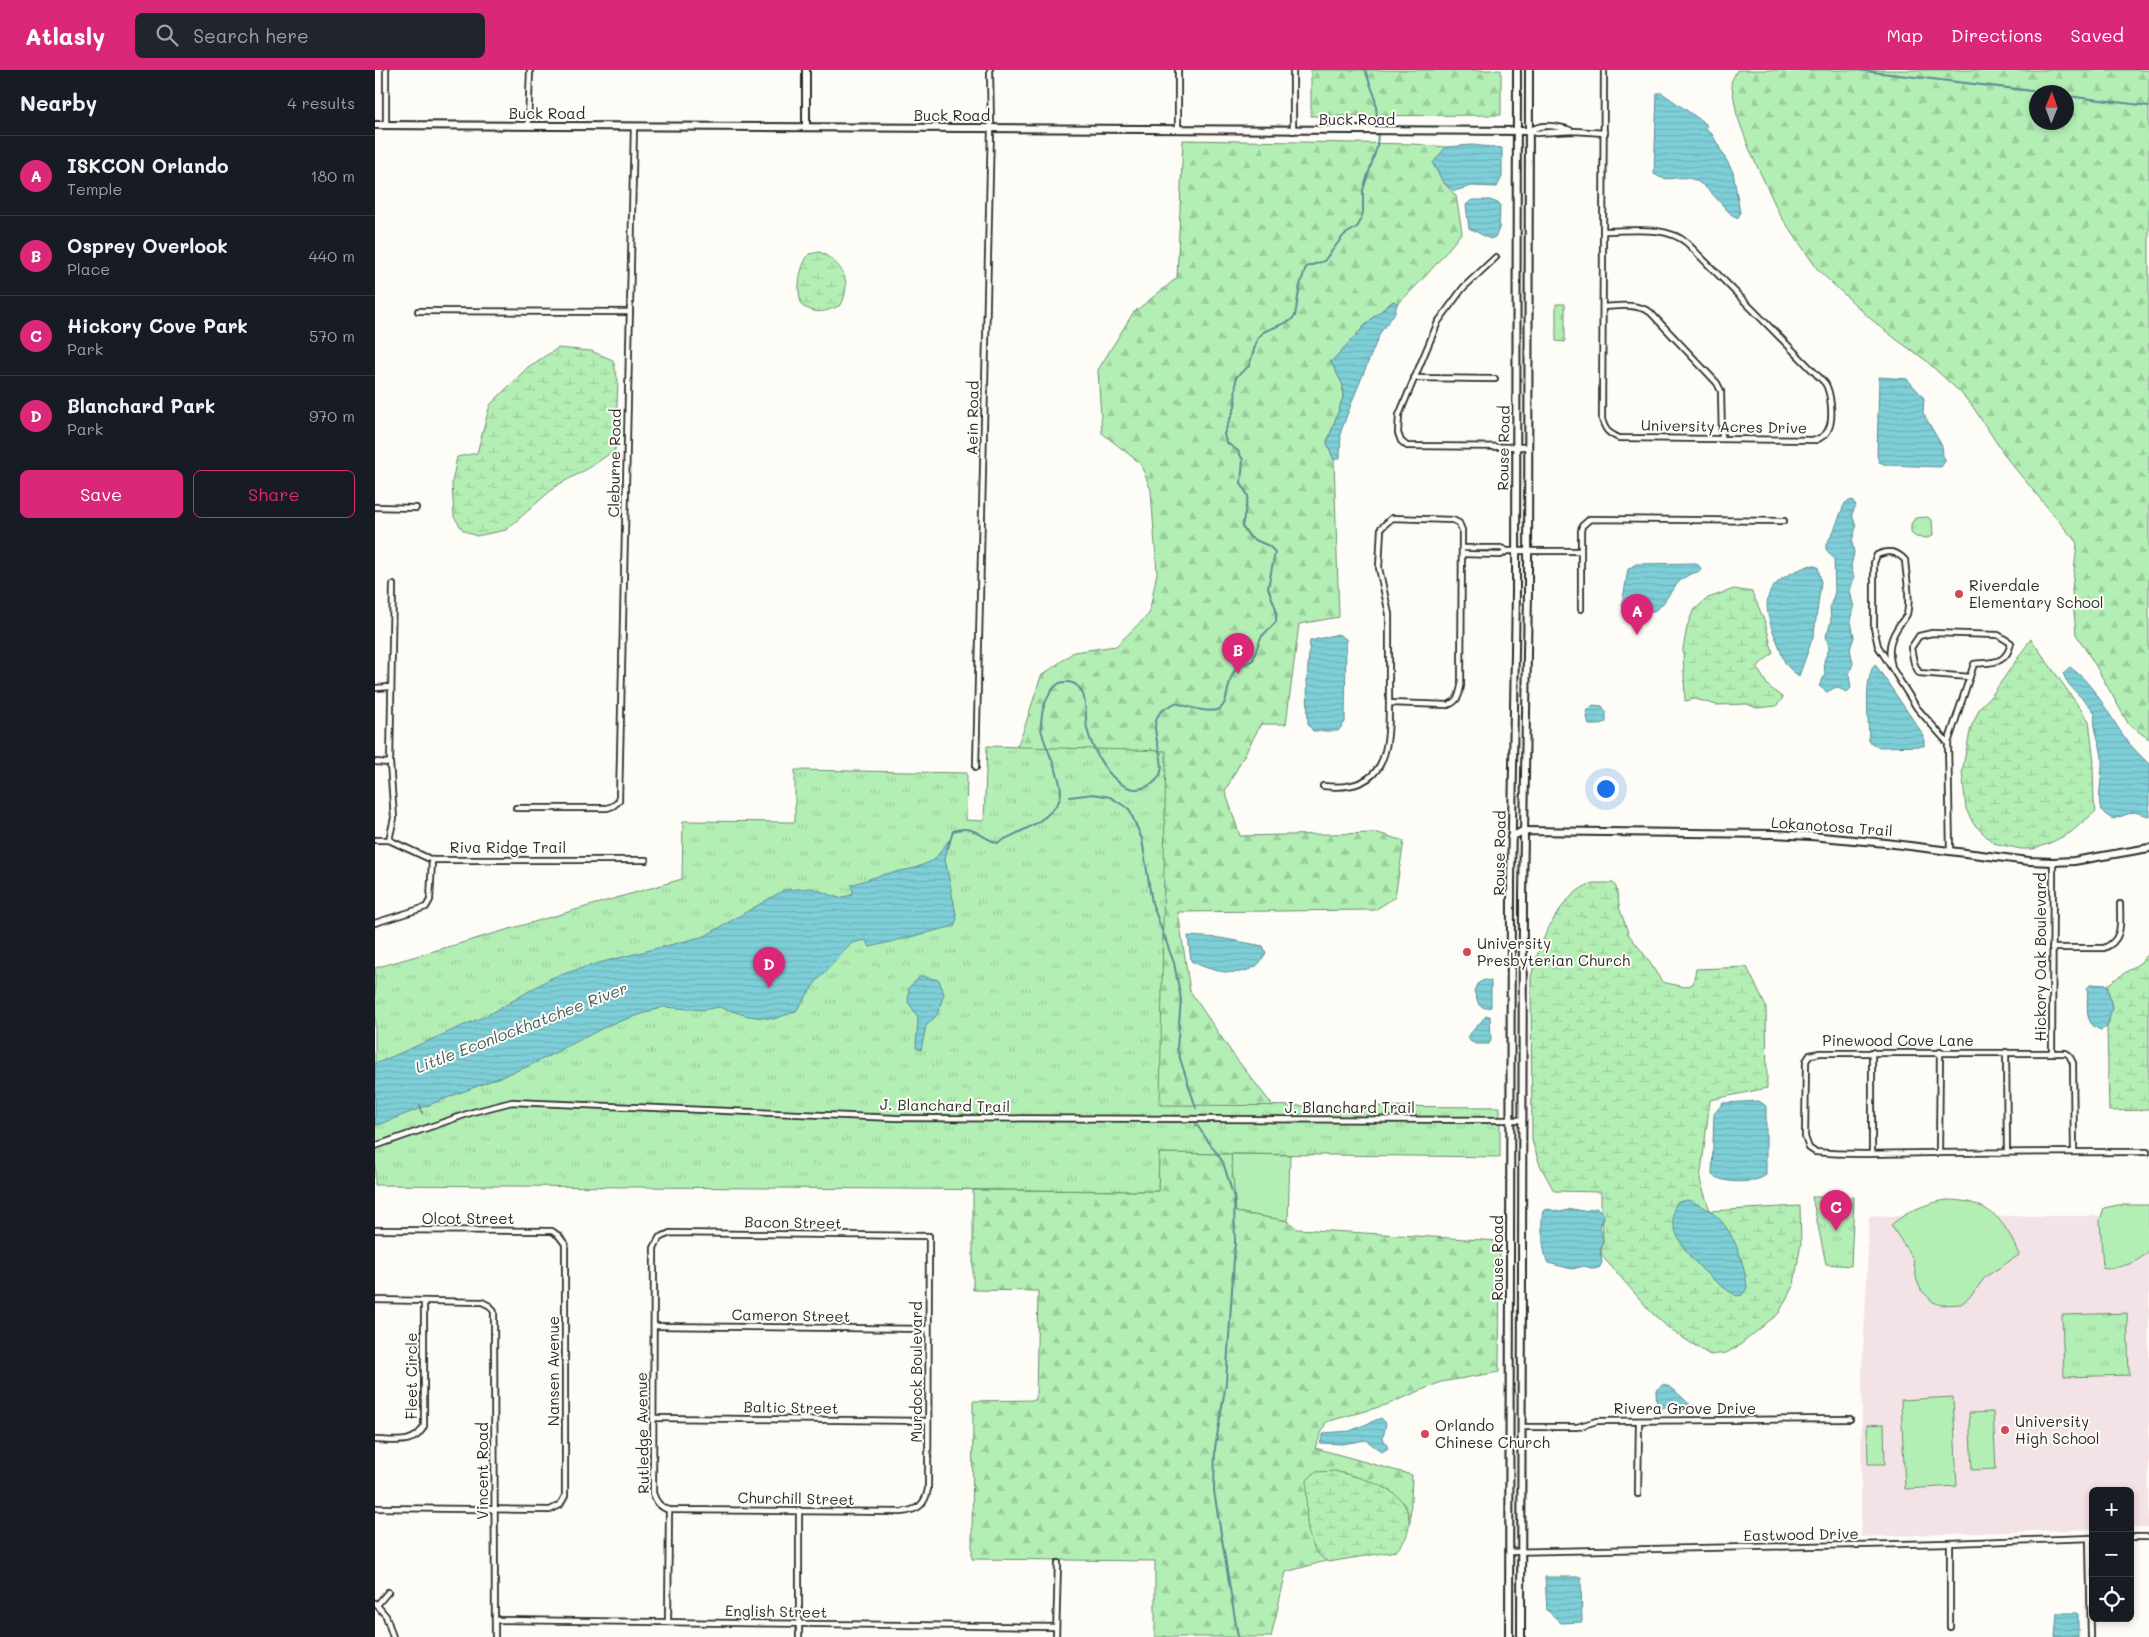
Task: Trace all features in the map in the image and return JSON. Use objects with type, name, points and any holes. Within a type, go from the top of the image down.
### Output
[{"type":"street","points":[[385,125],[386,70]]},
{"type":"street","points":[[529,70],[529,125]]},
{"type":"street","points":[[806,70],[806,127]]},
{"type":"street","name":"Aein Road","points":[[976,767],[991,128],[990,70]]},
{"type":"street","points":[[1178,70],[1178,130]]},
{"type":"street","points":[[1293,70],[1293,131]]},
{"type":"street","name":"Rouse Road","points":[[1509,1637],[1511,837],[1515,551],[1517,70]]},
{"type":"street","name":"Rouse Road","points":[[1521,1637],[1523,831],[1528,551],[1529,70]]},
{"type":"street","name":"University Acres Drive","points":[[1604,70],[1602,419],[1604,428],[1608,433],[1619,438],[1816,440],[1824,436],[1829,429],[1829,390],[1825,383],[1679,236],[1668,232],[1604,231]]},
{"type":"street","name":"Buck Road","points":[[375,125],[1399,132],[1574,131],[1605,133]]},
{"type":"street","name":"Cleburne Road","points":[[516,808],[607,808],[619,801],[634,126]]},
{"type":"street","name":"Buck Road","points":[[1529,131],[1536,126],[1560,126],[1574,131]]},
{"type":"street","points":[[1560,126],[1560,132]]},
{"type":"street","points":[[1496,257],[1463,288],[1438,322],[1399,414],[1399,433],[1401,441],[1407,446],[1528,447]]},
{"type":"street","points":[[1603,307],[1632,305],[1650,312],[1717,383],[1721,391],[1722,439]]},
{"type":"street","points":[[418,311],[630,312]]},
{"type":"street","points":[[1414,378],[1495,379]]},
{"type":"street","points":[[375,508],[417,508]]},
{"type":"street","points":[[1323,786],[1353,786],[1363,781],[1376,771],[1385,755],[1389,738],[1389,703],[1389,614],[1379,568],[1381,528],[1392,518],[1453,520],[1459,523],[1462,530],[1461,686],[1459,697],[1455,702],[1448,705],[1389,703]]},
{"type":"street","points":[[1581,610],[1581,531],[1582,526],[1590,519],[1784,521]]},
{"type":"street","points":[[1462,548],[1501,548],[1507,551],[1581,551]]},
{"type":"street","points":[[1483,548],[1483,555]]},
{"type":"street","points":[[1462,554],[1501,555],[1507,551]]},
{"type":"street","points":[[1892,667],[1889,656],[1890,644],[1892,636],[1907,615],[1907,588],[1905,560],[1897,553],[1886,551],[1877,555],[1874,563],[1874,628],[1878,646],[1917,708],[1948,743]]},
{"type":"street","points":[[389,840],[393,818],[390,763],[393,585]]},
{"type":"street","points":[[1950,850],[1948,743],[1970,677],[1974,664],[2000,662],[2009,652],[2011,643],[1997,634],[1932,632],[1919,636],[1911,648],[1914,663],[1919,673],[1970,677]]},
{"type":"street","points":[[375,688],[391,687]]},
{"type":"street","points":[[375,762],[390,763]]},
{"type":"street","name":"Lokanotosa Trail","points":[[1511,837],[1523,831],[1773,834],[1886,842],[2053,862],[2074,862],[2149,848]]},
{"type":"street","name":"Riva Ridge Trail","points":[[375,840],[389,840],[432,860],[646,860]]},
{"type":"street","points":[[375,923],[426,907],[431,900],[432,860]]},
{"type":"street","name":"Hickory Oak Boulevard","points":[[2052,1052],[2053,862]]},
{"type":"street","points":[[2052,948],[2104,948],[2112,945],[2117,940],[2120,931],[2120,904]]},
{"type":"street","points":[[1872,1052],[1872,1153]]},
{"type":"street","name":"Pinewood Cove Lane","points":[[2074,1152],[2073,1063],[2066,1053],[1872,1052],[1813,1054],[1807,1058],[1804,1065],[1805,1137],[1809,1148],[1820,1153],[2147,1152]]},
{"type":"street","points":[[1939,1052],[1939,1152]]},
{"type":"street","points":[[2006,1052],[2007,1152]]},
{"type":"street","name":"J. Blanchard Trail","points":[[375,1146],[473,1112],[512,1102],[550,1102],[896,1118],[1522,1120]]},
{"type":"street","name":"Olcot Street","points":[[375,1230],[552,1231],[559,1236]]},
{"type":"street","name":"Bacon Street","points":[[659,1238],[671,1233],[929,1236]]},
{"type":"street","name":"Nansen Avenue","points":[[495,1509],[551,1510],[560,1505],[565,1496],[565,1244],[559,1236]]},
{"type":"street","name":"Murdock Boulevard","points":[[921,1506],[926,1499],[928,1489],[929,1236]]},
{"type":"street","name":"Rutledge Avenue","points":[[659,1238],[654,1248],[653,1493],[656,1501],[662,1507],[669,1510]]},
{"type":"street","points":[[375,1300],[423,1301]]},
{"type":"street","name":"Vincent Road","points":[[423,1301],[482,1302],[490,1306],[494,1312],[495,1637]]},
{"type":"street","name":"Fleet Circle","points":[[375,1440],[411,1440],[420,1435],[423,1426],[423,1301]]},
{"type":"street","name":"Cameron Street","points":[[653,1326],[928,1330]]},
{"type":"street","name":"Baltic Street","points":[[654,1418],[928,1421]]},
{"type":"street","name":"Rivera Grove Drive","points":[[1522,1427],[1577,1427],[1597,1420],[1850,1419]]},
{"type":"street","points":[[1638,1494],[1639,1421]]},
{"type":"street","name":"Churchill Street","points":[[669,1510],[902,1512],[913,1511],[921,1506]]},
{"type":"street","points":[[375,1508],[495,1509]]},
{"type":"street","points":[[668,1622],[669,1510]]},
{"type":"street","points":[[799,1510],[799,1637]]},
{"type":"street","points":[[2134,1537],[2149,1536]]},
{"type":"street","name":"Eastwood Drive","points":[[1509,1552],[1950,1543],[2089,1538]]},
{"type":"street","points":[[1950,1543],[1950,1627]]},
{"type":"street","points":[[1056,1637],[1058,1563]]},
{"type":"street","points":[[2091,1577],[2091,1637]]},
{"type":"street","points":[[388,1592],[376,1604],[391,1626],[393,1637]]},
{"type":"street","name":"English Street","points":[[495,1620],[1056,1627]]},
{"type":"shaded area","name":"University High School","points":[[1869,1216],[2149,1216],[2149,1527],[2134,1527],[2134,1487],[2089,1487],[2089,1529],[1861,1537],[1862,1369]]},
{"type":"green space","points":[[1311,70],[1501,70],[1501,115],[1311,116]]},
{"type":"green space","points":[[1737,70],[2149,70],[2149,739],[2129,725],[2076,634],[2072,590],[2077,543],[2008,460],[1973,407],[1961,393],[1924,359],[1872,320],[1818,270],[1780,215],[1750,151],[1737,115],[1731,82]]},
{"type":"green space","points":[[1183,140],[1413,144],[1446,147],[1433,164],[1443,182],[1456,196],[1462,232],[1415,287],[1397,304],[1393,301],[1371,319],[1331,362],[1343,385],[1343,398],[1327,443],[1334,460],[1339,617],[1299,624],[1286,724],[1261,724],[1225,791],[1240,836],[1378,833],[1404,841],[1395,897],[1375,910],[1178,912],[1190,991],[1232,1053],[1273,1106],[1157,1108],[984,821],[1023,732],[1041,676],[1074,652],[1116,646],[1149,614],[1157,573],[1151,490],[1140,463],[1102,433],[1098,370],[1133,313],[1177,278]]},
{"type":"green space","points":[[820,252],[839,267],[845,280],[846,288],[841,305],[826,311],[813,311],[802,306],[799,293],[799,279],[809,254]]},
{"type":"green space","points":[[1556,304],[1565,304],[1565,342],[1556,341]]},
{"type":"green space","points":[[558,348],[591,351],[613,360],[618,381],[615,450],[589,468],[556,486],[506,530],[476,536],[463,530],[454,517],[452,483],[457,457],[477,453],[490,405],[528,367]]},
{"type":"green space","points":[[1927,517],[1932,520],[1933,535],[1928,538],[1916,537],[1911,533],[1911,524],[1915,518]]},
{"type":"green space","points":[[1734,589],[1752,592],[1765,622],[1773,653],[1759,665],[1758,669],[1768,686],[1783,698],[1776,706],[1757,708],[1747,704],[1717,705],[1695,699],[1685,701],[1683,649],[1687,627],[1693,611],[1708,598]]},
{"type":"green space","points":[[2031,639],[2089,721],[2094,762],[2094,802],[2096,811],[2070,833],[2033,849],[2021,849],[1993,843],[1973,823],[1966,809],[1962,771],[1971,727],[1981,706],[1992,695]]},
{"type":"green space","points":[[987,746],[1166,751],[1160,1105],[1500,1107],[1500,1157],[1159,1153],[1158,1191],[375,1185],[375,968],[682,879],[683,821],[795,822],[795,770],[967,773],[966,820],[984,821]]},
{"type":"green space","points":[[1593,883],[1613,883],[1616,887],[1620,910],[1629,935],[1647,958],[1662,982],[1685,987],[1693,984],[1696,969],[1747,967],[1766,1007],[1767,1088],[1710,1100],[1700,1180],[1710,1211],[1800,1206],[1801,1243],[1794,1284],[1779,1313],[1740,1345],[1726,1353],[1710,1355],[1672,1331],[1653,1314],[1602,1256],[1602,1225],[1604,1216],[1601,1211],[1601,1192],[1554,1191],[1540,1165],[1532,1141],[1531,978],[1534,965],[1544,937],[1560,909],[1581,889]]},
{"type":"green space","points":[[2149,952],[2149,1110],[2109,1111],[2107,1027],[2112,1008],[2107,985],[2141,962]]},
{"type":"green space","points":[[1159,1153],[1231,1154],[1236,1212],[1288,1221],[1297,1229],[1500,1241],[1499,1372],[1441,1382],[1386,1405],[1326,1422],[1315,1448],[1412,1475],[1410,1523],[1376,1547],[1286,1572],[1271,1637],[1155,1637],[1155,1561],[972,1559],[973,1401],[1036,1400],[1038,1291],[973,1290],[973,1190],[1158,1191]]},
{"type":"green space","points":[[1231,1154],[1290,1155],[1288,1221],[1235,1212]]},
{"type":"green space","points":[[1812,1197],[1854,1197],[1851,1266],[1826,1264]]},
{"type":"green space","points":[[1946,1200],[1973,1203],[1993,1214],[2007,1231],[2019,1255],[1985,1277],[1972,1295],[1961,1304],[1941,1305],[1933,1302],[1921,1290],[1917,1281],[1913,1259],[1891,1225],[1917,1209]]},
{"type":"green space","points":[[2118,1205],[2149,1205],[2149,1251],[2139,1259],[2128,1264],[2103,1268],[2100,1220],[2104,1208]]},
{"type":"green space","points":[[2127,1313],[2129,1375],[2064,1377],[2062,1315]]},
{"type":"green space","points":[[1953,1397],[1957,1486],[1905,1489],[1901,1400]]},
{"type":"green space","points":[[1993,1412],[1996,1469],[1972,1470],[1969,1413]]},
{"type":"green space","points":[[1884,1424],[1885,1464],[1868,1464],[1867,1425]]},
{"type":"green space","points":[[1335,1471],[1370,1481],[1392,1492],[1401,1500],[1407,1509],[1409,1529],[1402,1544],[1396,1551],[1328,1562],[1319,1555],[1313,1546],[1307,1526],[1307,1480],[1315,1472]]},
{"type":"water","points":[[1657,93],[1662,93],[1706,124],[1707,131],[1712,134],[1733,172],[1740,213],[1738,218],[1732,215],[1706,188],[1694,180],[1688,178],[1663,178],[1654,174]]},
{"type":"water","points":[[1472,145],[1502,148],[1502,177],[1497,187],[1472,186],[1454,191],[1443,182],[1433,163],[1446,147]]},
{"type":"water","points":[[1472,200],[1490,200],[1500,204],[1499,229],[1495,237],[1490,239],[1469,228],[1466,205]]},
{"type":"water","points":[[1394,301],[1397,304],[1395,313],[1380,333],[1341,431],[1340,458],[1334,460],[1327,443],[1343,398],[1343,385],[1331,362],[1371,319]]},
{"type":"water","points":[[1879,377],[1907,379],[1924,398],[1923,413],[1942,446],[1943,456],[1946,460],[1941,467],[1887,465],[1879,462],[1877,455]]},
{"type":"water","points":[[1852,500],[1856,505],[1852,514],[1856,527],[1852,541],[1854,553],[1851,566],[1854,578],[1850,591],[1854,608],[1851,621],[1854,637],[1850,649],[1853,663],[1849,675],[1851,688],[1847,692],[1836,687],[1827,692],[1819,686],[1825,675],[1824,661],[1829,648],[1826,636],[1831,622],[1830,607],[1835,592],[1834,559],[1826,549],[1826,544],[1845,503]]},
{"type":"water","points":[[1696,563],[1701,568],[1700,571],[1687,576],[1656,609],[1649,613],[1625,611],[1622,605],[1628,569],[1636,564]]},
{"type":"water","points":[[1811,565],[1818,567],[1821,582],[1814,634],[1799,676],[1784,661],[1771,625],[1767,601],[1770,592],[1784,577]]},
{"type":"water","points":[[1338,634],[1346,639],[1345,722],[1338,731],[1313,731],[1308,724],[1307,679],[1310,641]]},
{"type":"water","points":[[1875,664],[1924,736],[1924,746],[1877,747],[1869,741],[1868,690],[1871,671]]},
{"type":"water","points":[[2070,667],[2093,690],[2126,739],[2149,764],[2149,816],[2134,812],[2113,819],[2105,814],[2101,808],[2102,758],[2094,719],[2095,713],[2065,679],[2063,673]]},
{"type":"water","points":[[1593,705],[1602,706],[1606,712],[1606,722],[1598,725],[1589,725],[1586,712]]},
{"type":"water","points":[[949,840],[945,859],[957,919],[954,926],[870,947],[865,940],[852,943],[816,982],[796,1011],[774,1019],[748,1016],[719,1007],[703,1010],[663,1007],[609,1025],[529,1066],[375,1126],[375,1064],[492,1013],[551,978],[591,965],[705,936],[784,890],[812,888],[839,898],[851,895],[853,891],[851,885],[881,875],[915,868],[934,860]]},
{"type":"water","points":[[1188,936],[1220,938],[1263,946],[1266,953],[1257,965],[1248,970],[1232,973],[1223,972],[1191,961]]},
{"type":"water","points":[[921,976],[939,980],[944,994],[937,1015],[926,1026],[921,1050],[916,1048],[918,1017],[908,1002],[909,987]]},
{"type":"water","points":[[1484,980],[1491,981],[1491,1007],[1485,1008],[1479,1005],[1474,991],[1477,984]]},
{"type":"water","points":[[2091,984],[2107,985],[2112,1008],[2107,1027],[2101,1030],[2095,1027],[2089,1019],[2087,988]]},
{"type":"water","points":[[1486,1016],[1490,1016],[1491,1040],[1489,1044],[1476,1044],[1470,1041],[1468,1036]]},
{"type":"water","points":[[1759,1101],[1766,1106],[1766,1175],[1755,1180],[1739,1182],[1717,1178],[1712,1175],[1714,1114],[1723,1103]]},
{"type":"water","points":[[1688,1200],[1709,1210],[1725,1225],[1731,1235],[1743,1266],[1747,1288],[1742,1295],[1737,1296],[1714,1280],[1690,1256],[1681,1243],[1675,1229],[1673,1215],[1677,1202]]},
{"type":"water","points":[[1596,1208],[1604,1216],[1600,1227],[1603,1241],[1600,1250],[1602,1262],[1600,1267],[1595,1269],[1584,1266],[1572,1269],[1548,1263],[1543,1237],[1543,1211],[1548,1209],[1560,1212],[1572,1209],[1584,1211]]},
{"type":"water","points":[[1664,1384],[1673,1389],[1697,1411],[1677,1405],[1661,1408],[1657,1411],[1656,1390]]},
{"type":"water","points":[[1381,1418],[1386,1423],[1383,1438],[1388,1448],[1382,1452],[1366,1440],[1342,1444],[1320,1443],[1324,1433],[1350,1431]]},
{"type":"water","points":[[1545,1577],[1581,1577],[1582,1622],[1561,1623],[1547,1610]]},
{"type":"water","points":[[2057,1613],[2078,1613],[2078,1637],[2055,1637]]},
{"type":"waterway","name":"Little Econlockhatchee River","points":[[1365,70],[1375,97],[1378,127]]},
{"type":"waterway","points":[[1856,70],[2029,91]]},
{"type":"waterway","points":[[2074,97],[2149,106]]},
{"type":"waterway","name":"Little Econlockhatchee River","points":[[948,848],[953,831],[960,829],[971,830],[997,843],[1039,821],[1054,809],[1061,794],[1060,785],[1041,728],[1044,706],[1051,691],[1058,684],[1069,682],[1080,689],[1085,701],[1087,728],[1090,738],[1094,749],[1108,772],[1127,787],[1137,789],[1148,786],[1157,780],[1161,772],[1162,762],[1155,732],[1160,712],[1175,703],[1207,711],[1221,708],[1224,704],[1233,673],[1253,660],[1261,637],[1276,622],[1276,609],[1268,588],[1275,552],[1269,546],[1251,538],[1242,527],[1248,496],[1241,483],[1243,460],[1238,451],[1226,442],[1224,434],[1235,407],[1236,377],[1249,366],[1257,340],[1263,332],[1290,321],[1295,316],[1300,285],[1306,267],[1324,261],[1344,235],[1357,227],[1360,222],[1363,212],[1363,190],[1377,147],[1378,132]]},
{"type":"waterway","points":[[1070,797],[1093,794],[1110,797],[1129,809],[1142,839],[1152,903],[1174,963],[1181,999],[1177,1049],[1196,1108]]},
{"type":"waterway","points":[[420,1106],[422,1113]]},
{"type":"waterway","points":[[1196,1124],[1223,1162],[1234,1198],[1235,1243],[1226,1383],[1215,1448],[1214,1491],[1238,1637]]},
{"type":"place","name":"Riverdale Elementary School","points":[[1959,594]]},
{"type":"place","name":"ISKCON Orlando","points":[[1637,635]]},
{"type":"place","name":"Osprey Overlook","points":[[1238,674]]},
{"type":"place","name":"University Presbyterian Church","points":[[1467,952]]},
{"type":"place","name":"Blanchard Park","points":[[769,988]]},
{"type":"place","name":"Hickory Cove Park","points":[[1836,1231]]},
{"type":"place","name":"University High School","points":[[2005,1430]]},
{"type":"place","name":"Orlando Chinese Church","points":[[1425,1434]]}]
